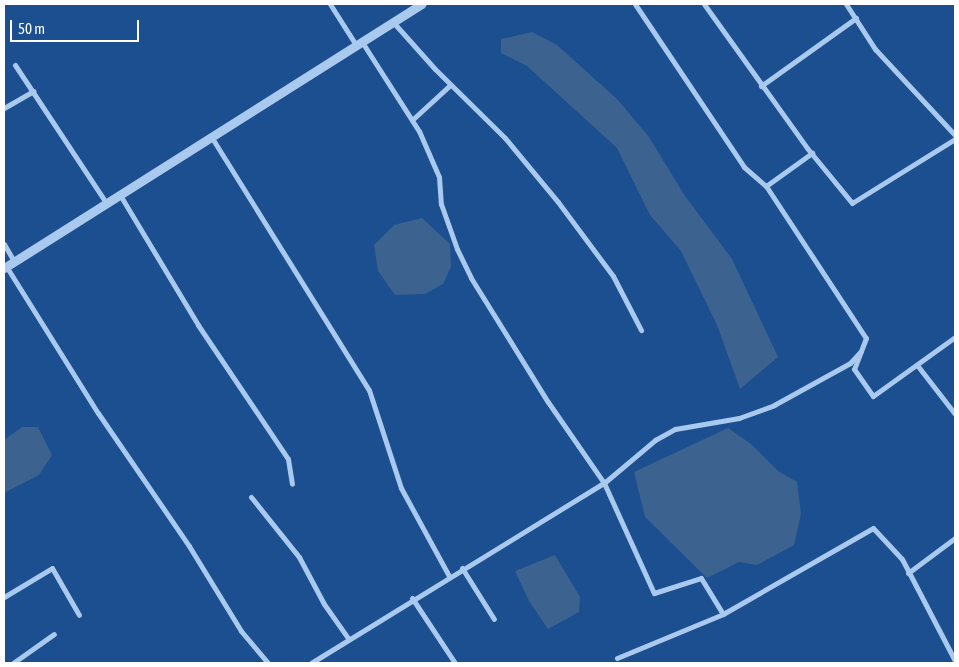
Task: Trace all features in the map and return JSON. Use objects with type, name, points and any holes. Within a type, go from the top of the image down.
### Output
[{"type":"street","points":[[330,4],[412,120],[439,177],[441,204],[456,249],[471,278],[548,402],[604,483],[654,593],[701,578],[723,614]]},
{"type":"street","points":[[8,265],[212,138],[421,4]]},
{"type":"street","points":[[635,4],[744,167],[766,186],[866,338],[854,369],[873,396],[955,338]]},
{"type":"street","points":[[704,4],[762,86],[852,203],[955,137],[875,48],[846,4]]},
{"type":"street","points":[[762,86],[856,18]]},
{"type":"street","points":[[393,22],[450,84],[504,138],[558,202],[613,276],[641,330]]},
{"type":"street","points":[[15,64],[106,204]]},
{"type":"street","points":[[412,120],[450,84]]},
{"type":"street","points":[[4,108],[33,91]]},
{"type":"street","points":[[212,138],[369,390],[401,488],[449,576]]},
{"type":"street","points":[[766,186],[812,153]]},
{"type":"street","points":[[120,195],[198,325],[288,459],[292,484]]},
{"type":"street","points":[[4,244],[8,265],[98,413],[189,546],[241,631],[268,663]]},
{"type":"street","points":[[311,663],[412,598],[604,483],[655,440],[676,429],[739,418],[774,405],[850,363],[861,350]]},
{"type":"street","points":[[917,365],[955,414]]},
{"type":"street","points":[[251,497],[299,557],[324,604],[348,638]]},
{"type":"street","points":[[617,658],[723,614],[873,528],[902,559],[955,661]]},
{"type":"street","points":[[908,573],[955,538]]},
{"type":"street","points":[[4,596],[52,568],[79,615]]},
{"type":"street","points":[[462,568],[494,619]]},
{"type":"street","points":[[412,598],[455,663]]},
{"type":"street","points":[[13,663],[54,634]]},
{"type":"water","points":[[532,32],[557,45],[617,99],[649,137],[685,196],[732,259],[778,357],[740,389],[717,325],[681,251],[650,215],[617,148],[527,66],[501,53],[501,39]]},
{"type":"water","points":[[422,218],[450,244],[451,267],[443,284],[425,294],[395,295],[378,271],[374,245],[394,225]]},
{"type":"water","points":[[22,427],[38,427],[52,455],[39,475],[4,493],[4,440]]},
{"type":"water","points":[[728,428],[751,444],[778,471],[797,482],[801,514],[794,545],[757,565],[739,562],[707,578],[645,517],[634,472]]},
{"type":"water","points":[[555,555],[580,597],[579,612],[548,629],[529,601],[515,571]]}]
